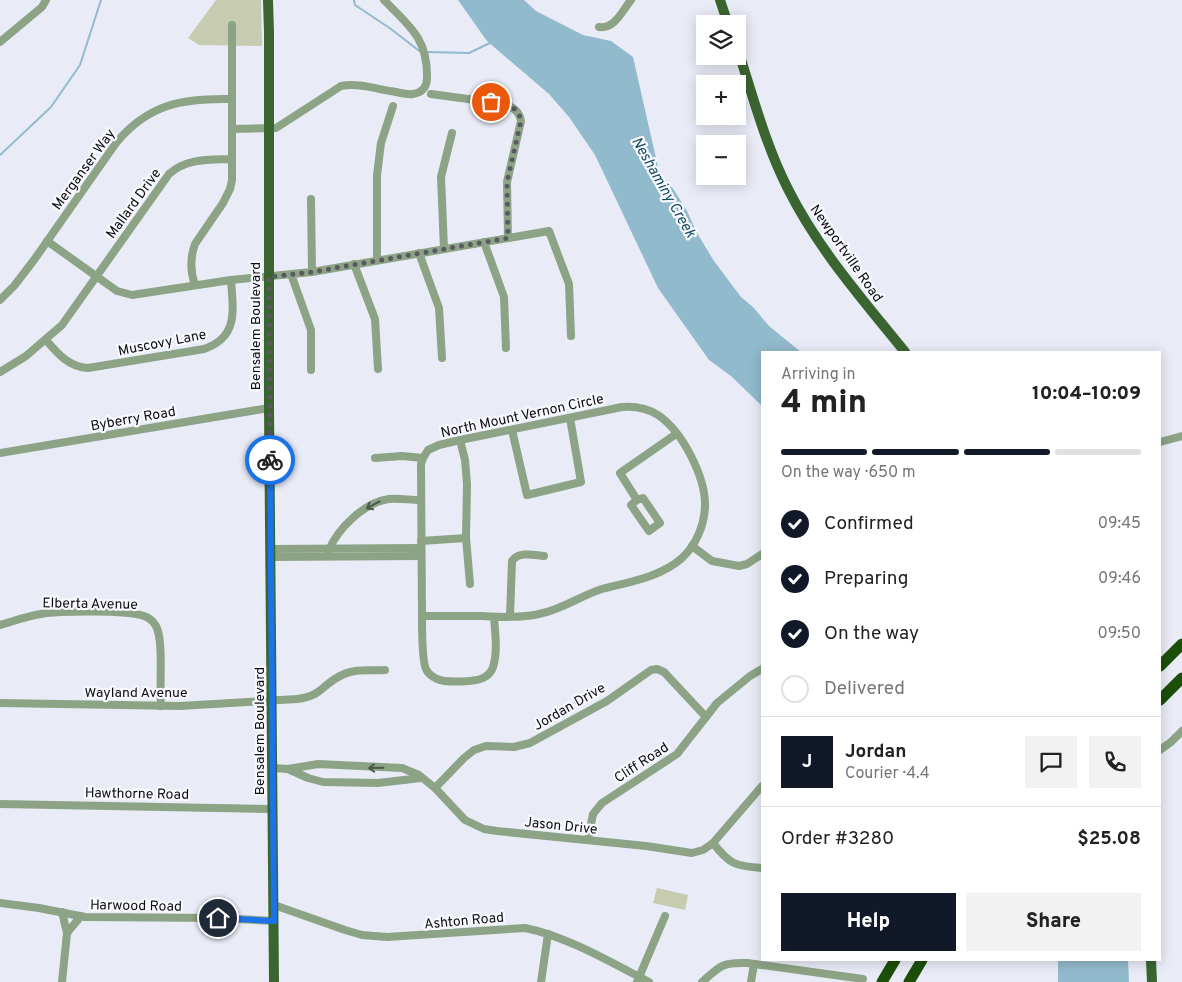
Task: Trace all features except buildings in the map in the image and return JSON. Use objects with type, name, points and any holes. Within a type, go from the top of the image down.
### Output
[{"type":"highway","points":[[1161,665],[1182,644]]},
{"type":"highway","points":[[1161,699],[1182,678]]},
{"type":"highway","points":[[882,982],[894,961]]},
{"type":"highway","points":[[909,982],[921,961]]},
{"type":"main road","name":"Bensalem Boulevard","points":[[268,0],[274,982]]},
{"type":"main road","points":[[720,0],[725,15]]},
{"type":"main road","name":"Newportville Road","points":[[743,65],[773,156],[794,200],[828,256],[904,351]]},
{"type":"main road","points":[[1151,961],[1152,982]]},
{"type":"street","points":[[0,42],[42,7],[46,0]]},
{"type":"street","points":[[232,129],[276,128],[341,86],[352,84],[406,94],[419,92],[424,89],[427,82],[423,46],[410,25],[384,0]]},
{"type":"street","points":[[599,27],[606,27],[612,24],[631,0]]},
{"type":"street","points":[[196,285],[191,264],[195,244],[227,198],[232,180],[232,25]]},
{"type":"street","points":[[431,94],[505,104],[514,108],[519,113],[521,121],[507,182],[508,238]]},
{"type":"street","name":"Merganser Way","points":[[0,300],[14,286],[116,143],[139,120],[156,110],[179,102],[231,99]]},
{"type":"street","points":[[377,260],[377,176],[381,143],[393,106]]},
{"type":"street","points":[[444,248],[441,177],[452,133]]},
{"type":"street","name":"Mallard Drive","points":[[0,372],[26,356],[46,340],[66,319],[169,174],[181,165],[192,161],[232,159]]},
{"type":"street","points":[[312,199],[312,272]]},
{"type":"street","points":[[47,241],[117,291],[132,296],[231,280],[312,272],[549,231],[569,284],[571,336]]},
{"type":"street","points":[[484,242],[504,297],[506,348]]},
{"type":"street","points":[[419,253],[439,308],[442,358]]},
{"type":"street","points":[[354,264],[375,319],[378,369]]},
{"type":"street","points":[[291,274],[310,330],[311,370]]},
{"type":"street","name":"Muscovy Lane","points":[[46,340],[68,362],[76,366],[88,368],[210,347],[221,340],[231,325],[233,314],[231,280]]},
{"type":"street","name":"North Mount Vernon Circle","points":[[423,458],[432,447],[460,440],[622,407],[640,408],[657,414],[664,419],[692,459],[699,474],[705,504],[701,526],[692,546]]},
{"type":"street","name":"Byberry Road","points":[[0,453],[269,408]]},
{"type":"street","points":[[512,430],[527,495],[581,482],[570,418]]},
{"type":"street","points":[[635,497],[620,473],[676,434]]},
{"type":"street","points":[[1161,442],[1182,436]]},
{"type":"street","points":[[460,440],[468,484],[466,538],[470,584]]},
{"type":"street","points":[[375,458],[402,456],[423,458],[420,472],[422,616],[425,667],[429,673],[436,679],[448,681],[480,680],[490,672],[495,660],[494,617]]},
{"type":"street","points":[[329,550],[334,537],[343,528],[359,513],[379,501],[390,499],[420,500]]},
{"type":"street","points":[[271,553],[421,548],[466,538]]},
{"type":"street","points":[[422,616],[494,617],[539,614],[554,610],[595,591],[663,571],[679,560],[692,546],[712,560],[739,566],[747,564],[761,555]]},
{"type":"street","points":[[271,553],[421,548]]},
{"type":"street","points":[[510,616],[512,561],[519,555],[544,556]]},
{"type":"street","name":"Elberta Avenue","points":[[0,625],[34,615],[49,613],[124,613],[147,617],[155,624],[159,636],[161,706]]},
{"type":"street","name":"Jordan Drive","points":[[435,788],[474,750],[486,746],[514,747],[530,743],[607,701],[651,670],[657,669],[664,672],[706,717]]},
{"type":"street","name":"Wayland Avenue","points":[[0,703],[161,706],[297,699],[312,696],[338,677],[350,672],[385,670]]},
{"type":"street","name":"Cliff Road","points":[[588,840],[591,820],[597,808],[609,798],[677,754],[725,696],[761,670]]},
{"type":"street","points":[[1161,749],[1182,731]]},
{"type":"street","name":"Jason Drive","points":[[273,768],[288,769],[318,764],[367,768],[395,767],[415,773],[435,788],[465,820],[484,829],[646,846],[687,853],[703,850],[713,843]]},
{"type":"street","name":"Jason Drive","points":[[288,769],[323,782],[378,784],[421,778]]},
{"type":"street","points":[[761,787],[713,843],[734,864],[761,868]]},
{"type":"street","name":"Hawthorne Road","points":[[0,804],[273,809]]},
{"type":"street","name":"Harwood Road","points":[[0,903],[81,916],[218,918],[274,921]]},
{"type":"street","name":"Ashton Road","points":[[274,905],[362,935],[393,937],[519,928],[537,930],[639,980],[649,982]]},
{"type":"street","points":[[62,912],[67,933],[62,982]]},
{"type":"street","points":[[67,933],[81,916]]},
{"type":"street","points":[[639,980],[665,916]]},
{"type":"street","points":[[541,982],[548,934]]},
{"type":"street","points":[[702,982],[717,969],[727,964],[754,964],[863,979]]},
{"type":"street","points":[[751,982],[754,964]]},
{"type":"green space","points":[[216,0],[261,0],[262,46],[199,45],[188,38]]},
{"type":"green space","points":[[657,888],[688,895],[685,910],[653,903]]},
{"type":"water","name":"Neshaminy Creek","points":[[458,0],[524,0],[536,11],[583,35],[611,41],[633,57],[658,167],[664,179],[674,190],[687,211],[697,233],[714,261],[741,297],[753,307],[769,326],[800,351],[761,351],[761,405],[731,376],[709,360],[658,288],[595,155],[569,117],[549,94],[487,41]]},
{"type":"water","points":[[1058,961],[1128,961],[1129,982],[1058,982]]},
{"type":"waterway","points":[[0,155],[51,107],[80,65],[101,0]]},
{"type":"waterway","points":[[354,0],[355,5],[420,51]]},
{"type":"waterway","points":[[427,52],[469,53],[490,43]]},
{"type":"way so far","points":[[270,460],[269,277],[312,272],[508,238],[507,182],[521,121],[519,113],[514,108],[505,104],[491,102]]},
{"type":"route","points":[[218,918],[274,921],[270,460]]}]
